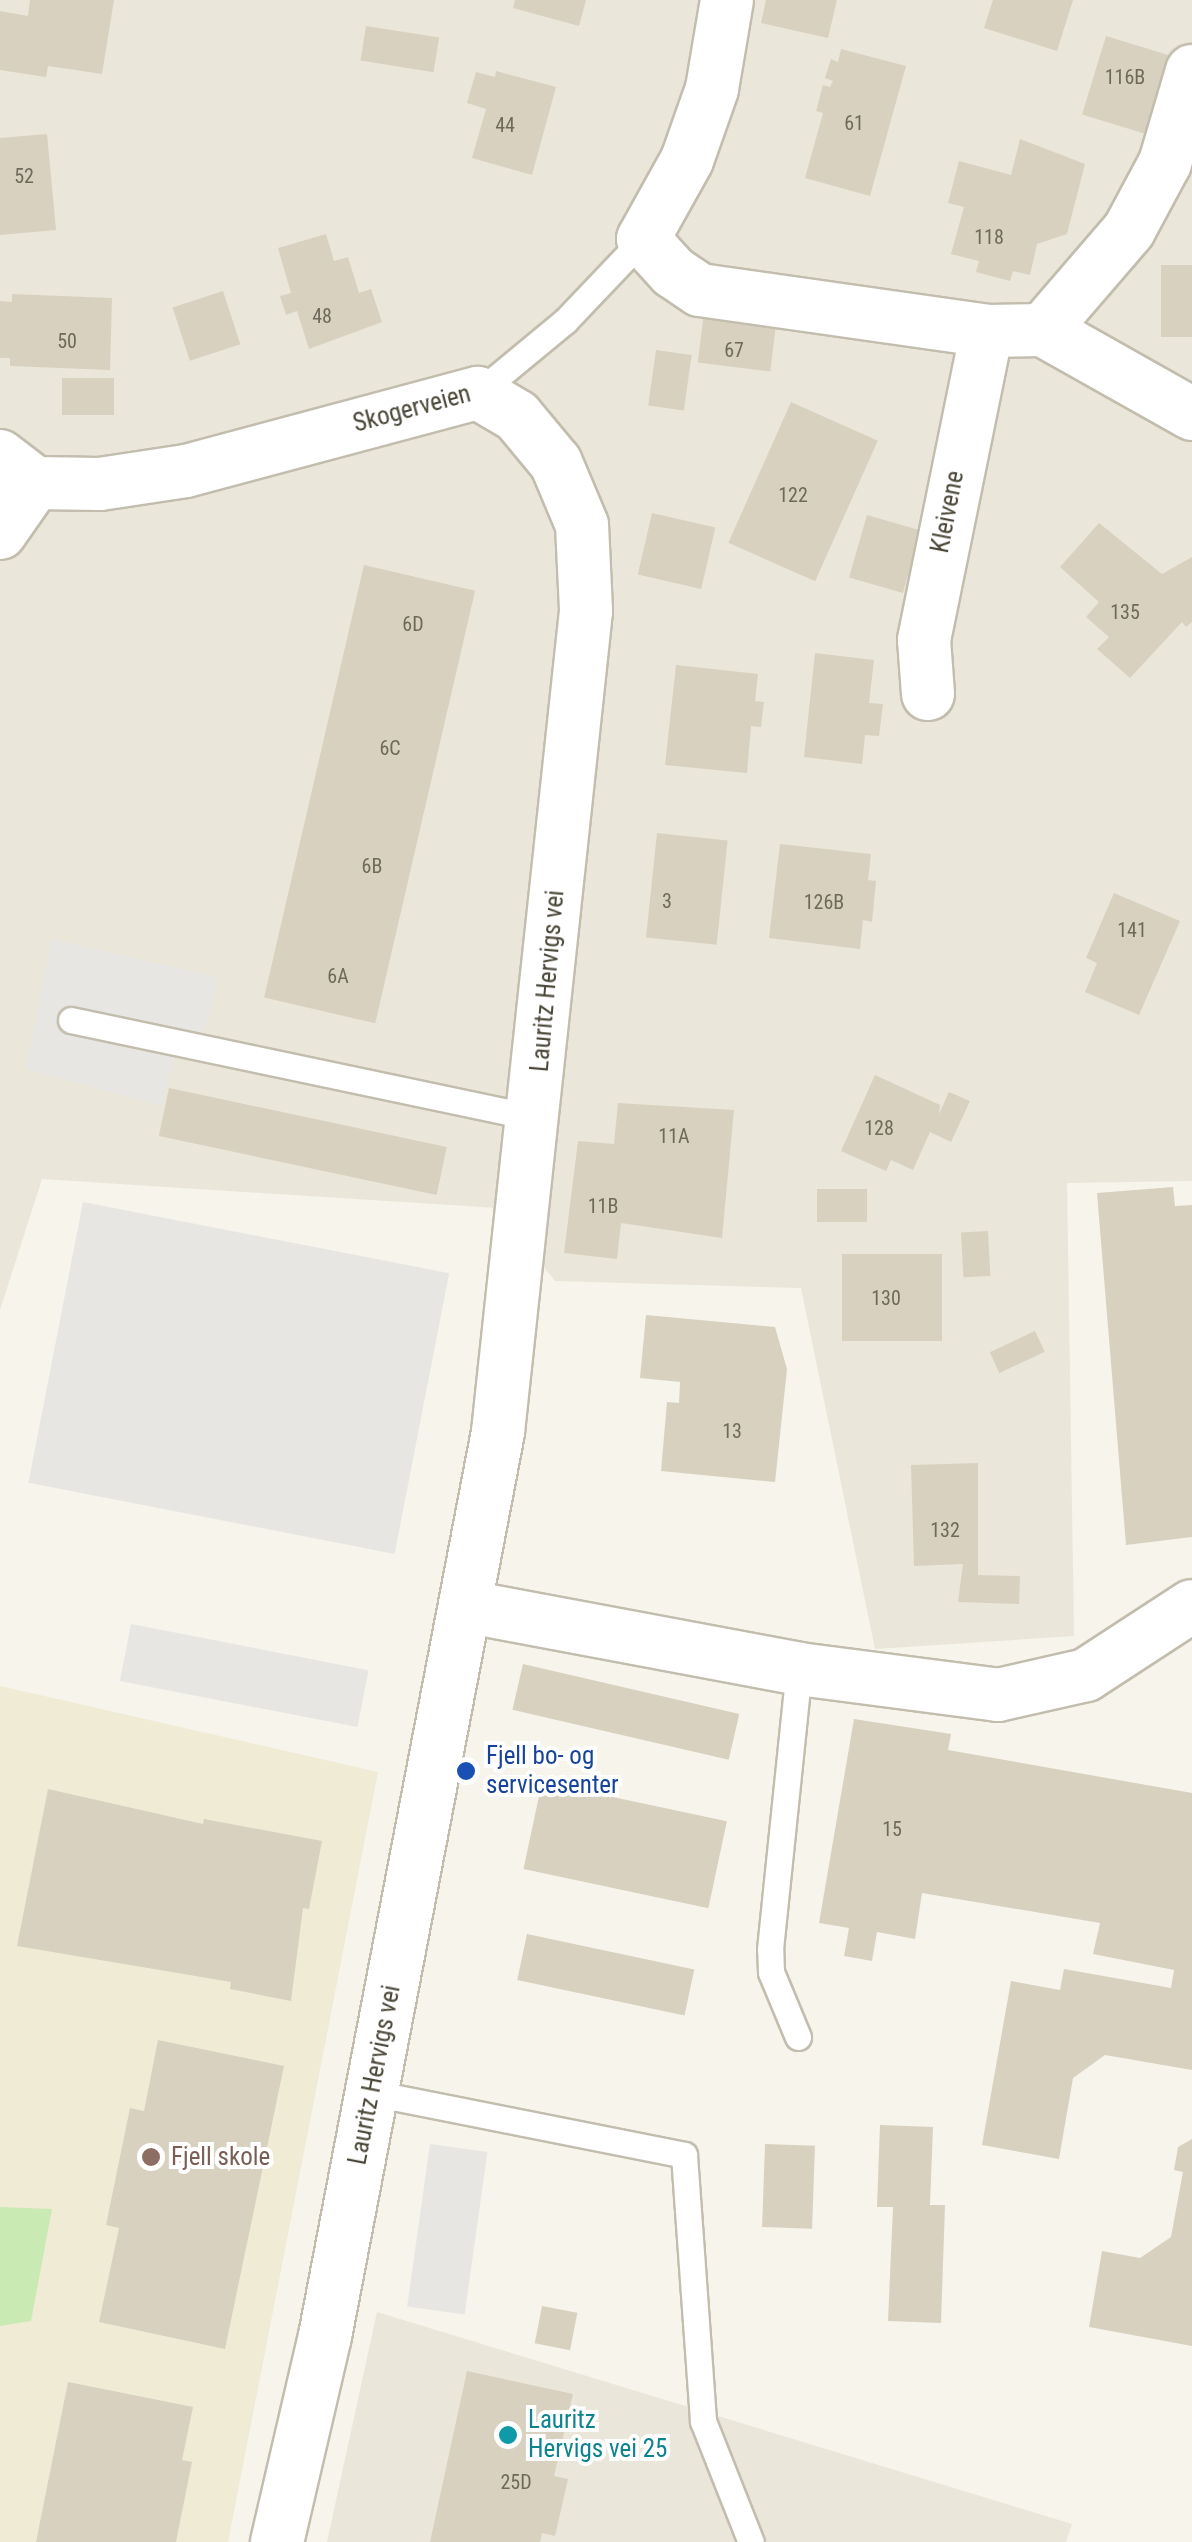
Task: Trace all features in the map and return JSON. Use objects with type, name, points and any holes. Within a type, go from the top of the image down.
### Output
[{"type":"street","name":"Skogerveien","points":[[644,238],[687,160],[712,90],[726,0]]},
{"type":"street","points":[[1042,330],[1129,230],[1165,162],[1192,71]]},
{"type":"street","points":[[644,238],[673,272],[700,290],[987,332],[1042,330],[1192,414]]},
{"type":"street","name":"Kleivene","points":[[928,694],[924,640],[987,332]]},
{"type":"street","name":"Skogerveien","points":[[18,469],[100,484],[186,471],[478,394]]},
{"type":"street","name":"Lauritz Hervigs vei","points":[[277,2542],[469,1607],[498,1432],[535,1118],[586,611],[582,526],[556,463],[517,416],[478,394]]},
{"type":"street","points":[[0,534],[18,469]]},
{"type":"street","points":[[469,1607],[799,1669],[998,1695],[1086,1675],[1192,1606]]},
{"type":"lane","name":"Skogerveien","points":[[478,394],[565,321],[644,238]]},
{"type":"lane","points":[[71,1020],[535,1118]]},
{"type":"lane","points":[[798,2037],[771,1972],[770,1949],[799,1669]]},
{"type":"lane","points":[[372,2093],[684,2155],[703,2421],[751,2542]]},
{"type":"shaded area","points":[[0,0],[1192,0],[1192,1181],[1067,1183],[1074,1636],[875,1649],[801,1288],[555,1281],[497,1208],[42,1179],[0,1310]]},
{"type":"shaded area","points":[[52,939],[218,977],[208,1024],[173,1061],[162,1106],[26,1069]]},
{"type":"shaded area","points":[[83,1202],[449,1273],[395,1554],[28,1483]]},
{"type":"shaded area","points":[[131,1624],[369,1670],[357,1727],[120,1681]]},
{"type":"shaded area","name":"Fjell skole","points":[[0,1686],[378,1772],[228,2542],[0,2542]]},
{"type":"shaded area","points":[[430,2144],[487,2152],[465,2314],[407,2306]]},
{"type":"shaded area","points":[[377,2312],[1072,2524],[1066,2542],[327,2542]]},
{"type":"green space","points":[[0,2207],[52,2209],[31,2321],[0,2326]]},
{"type":"building","points":[[30,0],[114,0],[102,74],[48,66],[46,77],[0,70],[0,11],[28,16]]},
{"type":"building","points":[[515,0],[586,0],[579,26],[513,8]]},
{"type":"building","points":[[766,0],[837,0],[828,38],[761,23]]},
{"type":"building","points":[[993,0],[1073,0],[1057,51],[984,28]]},
{"type":"building","points":[[366,26],[439,38],[434,72],[361,61]]},
{"type":"building","points":[[1106,36],[1168,55],[1144,133],[1082,114]]},
{"type":"building","points":[[841,49],[906,66],[870,196],[805,178],[823,113],[816,111],[823,85],[830,87],[833,81],[825,78],[831,59],[838,62]]},
{"type":"building","points":[[496,71],[556,87],[532,175],[472,158],[486,109],[467,103],[476,72],[495,77]]},
{"type":"building","points":[[47,134],[56,230],[0,235],[0,138]]},
{"type":"building","points":[[1020,139],[1085,164],[1067,234],[1037,244],[1030,275],[1013,271],[1010,281],[976,272],[979,261],[951,254],[964,207],[948,203],[959,161],[1011,175]]},
{"type":"building","points":[[326,234],[334,261],[348,257],[359,293],[371,289],[382,322],[309,349],[297,311],[286,315],[280,296],[291,293],[278,248]]},
{"type":"building","points":[[1161,265],[1192,265],[1192,337],[1161,337]]},
{"type":"building","points":[[223,291],[240,344],[190,361],[173,307]]},
{"type":"building","points":[[12,294],[112,298],[110,370],[10,366],[10,358],[0,358],[0,301],[12,302]]},
{"type":"building","points":[[705,304],[777,313],[770,371],[698,363]]},
{"type":"building","points":[[656,350],[692,355],[684,410],[648,405]]},
{"type":"building","points":[[62,378],[114,378],[114,415],[62,415]]},
{"type":"building","points":[[791,402],[878,441],[815,581],[728,543]]},
{"type":"building","points":[[652,513],[715,528],[701,589],[638,574]]},
{"type":"building","points":[[867,515],[921,530],[903,593],[849,577]]},
{"type":"building","points":[[1099,523],[1162,574],[1192,557],[1192,622],[1186,627],[1182,622],[1130,678],[1097,649],[1109,637],[1086,617],[1099,602],[1060,567]]},
{"type":"building","points":[[364,565],[475,591],[375,1023],[264,998]]},
{"type":"building","points":[[815,653],[874,660],[869,703],[883,704],[879,736],[865,735],[862,764],[804,757]]},
{"type":"building","points":[[676,665],[758,674],[755,701],[764,702],[761,727],[751,726],[747,773],[665,765]]},
{"type":"building","points":[[657,833],[728,840],[717,945],[646,937]]},
{"type":"building","points":[[780,844],[871,854],[868,880],[876,881],[872,922],[863,920],[860,949],[769,938]]},
{"type":"building","points":[[1114,893],[1180,921],[1139,1015],[1085,992],[1097,963],[1086,958]]},
{"type":"building","points":[[875,1075],[940,1105],[939,1114],[949,1092],[970,1101],[951,1142],[930,1132],[913,1170],[891,1160],[886,1171],[841,1151]]},
{"type":"building","points":[[169,1088],[447,1147],[437,1195],[159,1136]]},
{"type":"building","points":[[618,1103],[734,1110],[722,1238],[621,1223],[617,1259],[564,1253],[578,1141],[614,1144]]},
{"type":"building","points":[[1173,1187],[1175,1206],[1192,1205],[1192,1537],[1126,1545],[1097,1193]]},
{"type":"building","points":[[817,1189],[867,1189],[867,1222],[817,1222]]},
{"type":"building","points":[[988,1231],[990,1276],[963,1277],[961,1232]]},
{"type":"building","points":[[842,1254],[942,1254],[942,1341],[842,1341]]},
{"type":"building","points":[[646,1315],[775,1327],[787,1369],[775,1482],[661,1471],[667,1402],[679,1403],[680,1382],[640,1378]]},
{"type":"building","points":[[1035,1331],[1045,1352],[999,1373],[990,1352]]},
{"type":"building","points":[[978,1463],[978,1575],[1020,1576],[1019,1604],[958,1602],[963,1564],[914,1566],[911,1465]]},
{"type":"building","points":[[523,1664],[739,1714],[729,1760],[512,1710]]},
{"type":"building","points":[[854,1719],[951,1734],[948,1750],[1192,1793],[1192,2070],[1105,2055],[1073,2078],[1059,2159],[982,2145],[1011,1981],[1060,1990],[1064,1969],[1171,1988],[1174,1970],[1093,1954],[1100,1923],[922,1893],[915,1939],[877,1932],[872,1961],[844,1956],[849,1928],[819,1923]]},
{"type":"building","points":[[542,1782],[727,1821],[708,1908],[523,1869]]},
{"type":"building","points":[[48,1789],[203,1824],[204,1819],[322,1841],[309,1909],[303,1908],[291,2001],[230,1989],[231,1982],[17,1946]]},
{"type":"building","points":[[527,1934],[694,1970],[684,2016],[517,1980]]},
{"type":"building","points":[[158,2040],[284,2066],[225,2349],[99,2322],[119,2228],[106,2225],[130,2108],[144,2111]]},
{"type":"building","points":[[880,2125],[933,2127],[930,2205],[945,2205],[941,2323],[888,2321],[893,2207],[877,2207]]},
{"type":"building","points":[[1192,2139],[1192,2346],[1089,2327],[1102,2251],[1140,2258],[1171,2237],[1183,2172],[1174,2170],[1178,2147]]},
{"type":"building","points":[[765,2144],[815,2146],[812,2229],[762,2227]]},
{"type":"building","points":[[542,2306],[577,2313],[570,2350],[535,2343]]},
{"type":"building","name":"Lauritz Hervigs vei 25","points":[[467,2371],[573,2394],[554,2476],[568,2479],[555,2536],[542,2533],[540,2542],[430,2542]]},
{"type":"building","points":[[68,2382],[193,2407],[182,2460],[192,2462],[176,2542],[36,2542]]},
{"type":"place","name":"Fjell bo- og servicesenter","points":[[466,1771]]},
{"type":"place","name":"Fjell skole","points":[[151,2157]]},
{"type":"place","name":"Lauritz Hervigs vei 25","points":[[508,2435]]}]
